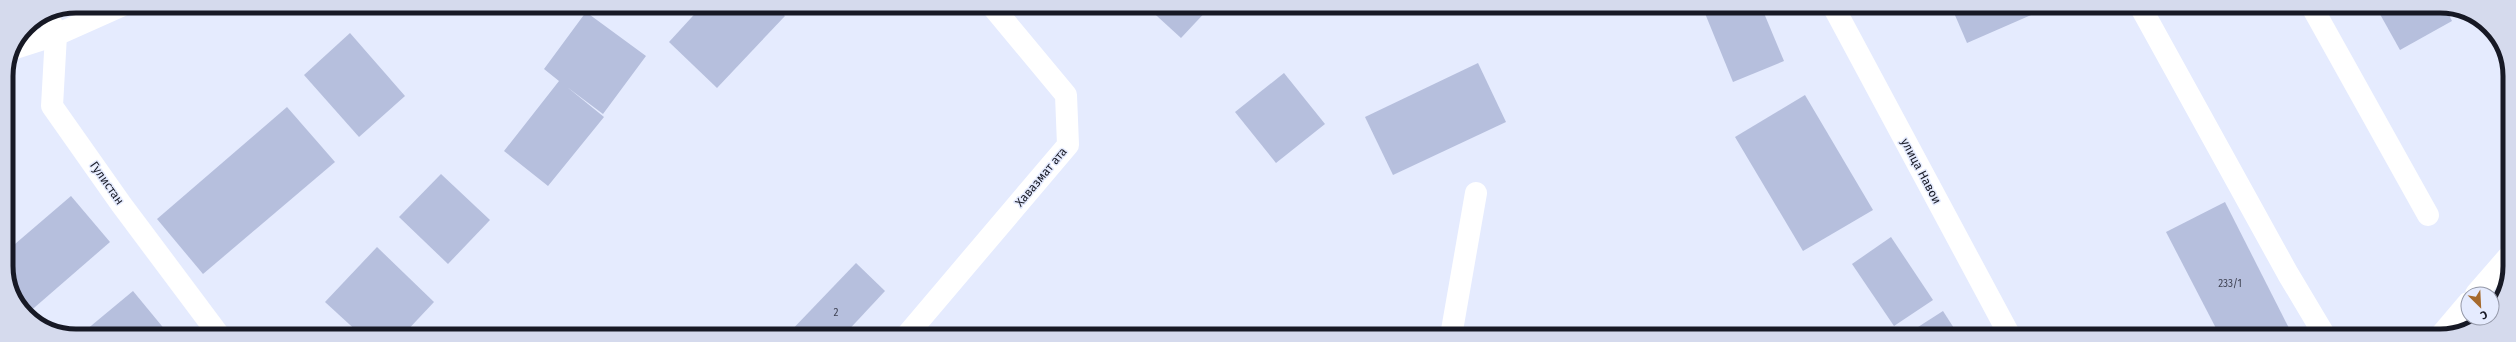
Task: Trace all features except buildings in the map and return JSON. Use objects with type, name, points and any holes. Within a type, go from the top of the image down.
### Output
[{"type":"street","points":[[21,46],[56,35],[105,13]]},
{"type":"street","name":"Хавазмат ата","points":[[912,329],[1068,145],[1066,95],[998,13]]},
{"type":"street","name":"улица Навои","points":[[1837,13],[2006,329]]},
{"type":"street","points":[[2144,13],[2288,274],[2321,329]]},
{"type":"street","points":[[2316,13],[2428,216]]},
{"type":"street","name":"Гулистан","points":[[50,19],[56,35],[52,106],[121,204],[214,329]]},
{"type":"street","points":[[1453,329],[1476,193]]},
{"type":"street","points":[[2483,286],[2503,263]]},
{"type":"street","points":[[2447,328],[2460,312]]}]
